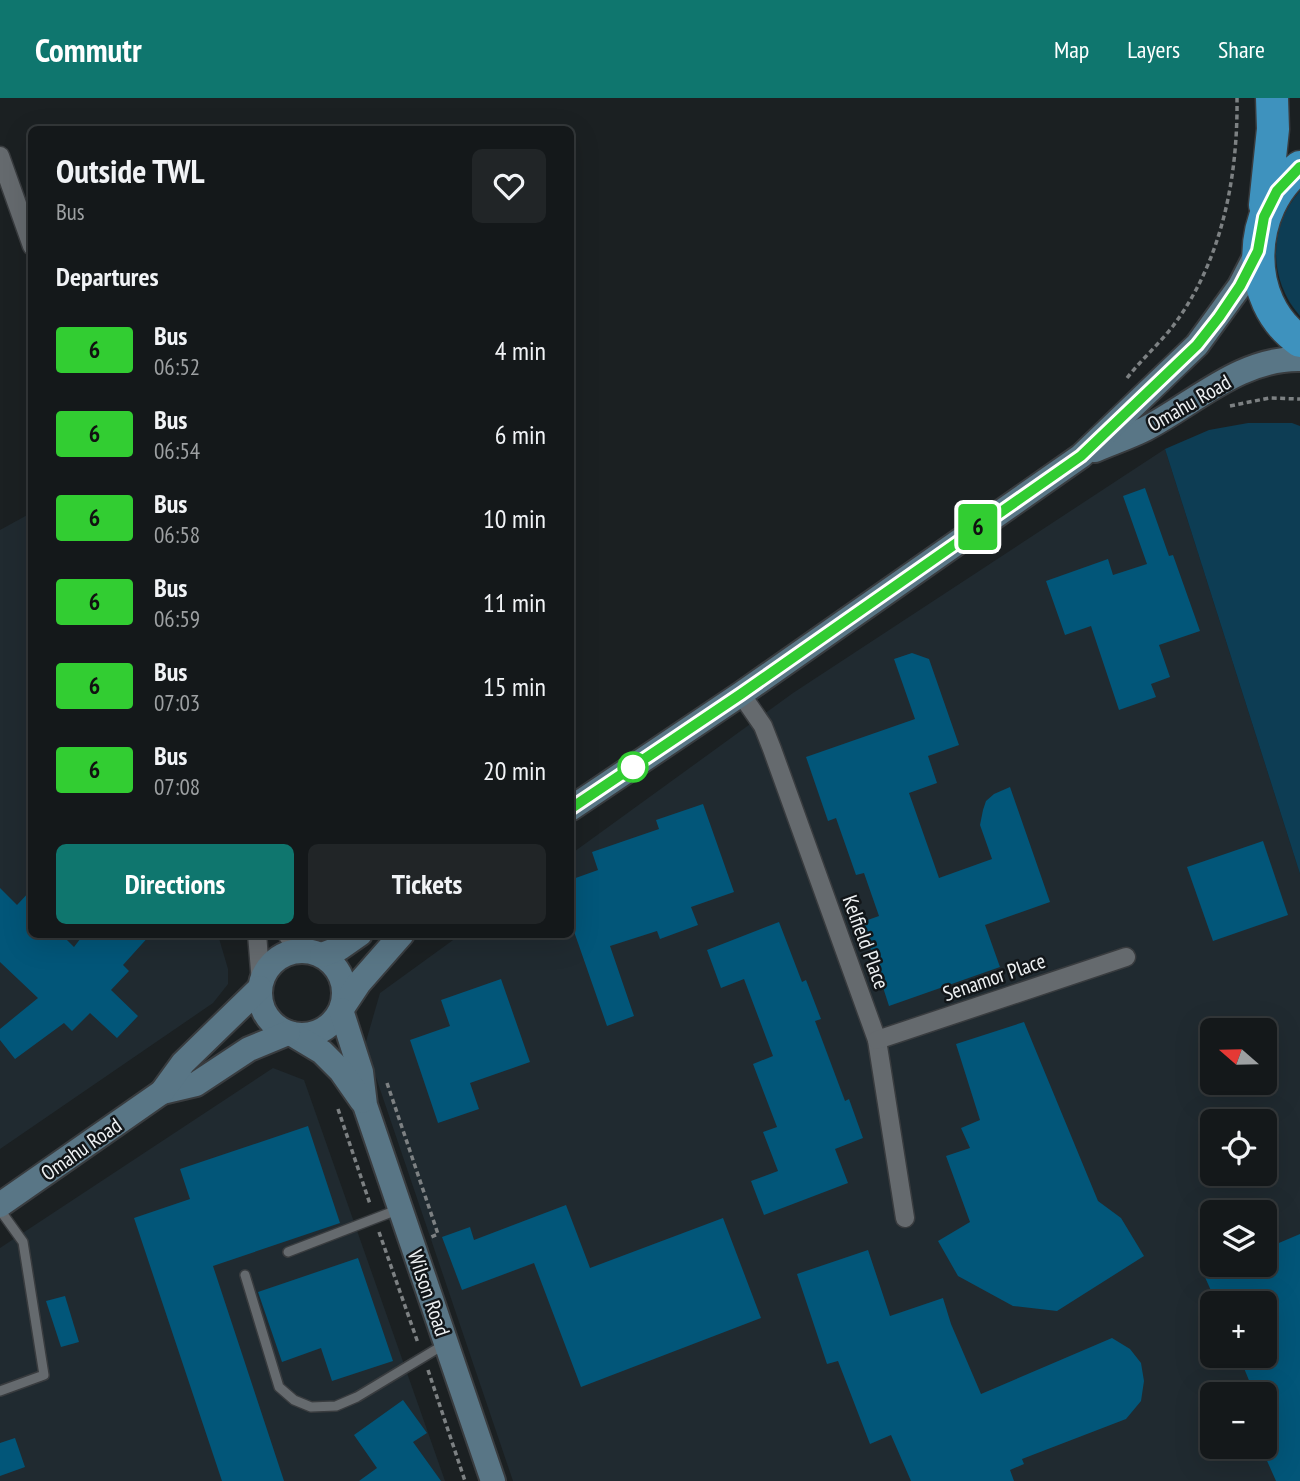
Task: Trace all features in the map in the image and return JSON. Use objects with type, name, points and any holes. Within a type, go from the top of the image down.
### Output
[{"type":"highway","points":[[1272,98],[1271,169],[1258,251],[1259,272],[1269,303],[1280,321],[1300,341]]},
{"type":"highway","points":[[1264,217],[1277,191],[1300,167]]},
{"type":"main road","name":"Omahu Road","points":[[574,806],[741,694],[1081,456],[1197,345],[1240,286],[1258,251]]},
{"type":"main road","name":"Omahu Road","points":[[1081,456],[1144,429],[1242,372],[1264,364],[1300,359]]},
{"type":"main road","points":[[354,938],[340,948],[302,947],[274,961],[260,986],[261,1003],[266,1016],[290,1034],[316,1033],[326,1028],[359,983],[398,938]]},
{"type":"main road","points":[[302,947],[332,963],[344,984],[341,1009]]},
{"type":"main road","name":"Omahu Road","points":[[0,1207],[162,1092],[183,1063],[260,986]]},
{"type":"main road","name":"Wilson Road","points":[[341,1009],[361,1072],[365,1105],[493,1481]]},
{"type":"main road","name":"Omahu Road","points":[[162,1092],[196,1084],[249,1049],[290,1034]]},
{"type":"main road","name":"Wilson Road","points":[[290,1034],[322,1052],[341,1071],[365,1105]]},
{"type":"street","points":[[0,156],[28,235]]},
{"type":"street","name":"Kelfield Place","points":[[741,694],[763,726],[877,1040],[905,1218]]},
{"type":"street","points":[[257,938],[260,986]]},
{"type":"street","name":"Senamor Place","points":[[877,1040],[1126,957]]},
{"type":"lane","points":[[0,1207],[23,1242],[44,1375],[0,1391]]},
{"type":"lane","points":[[288,1252],[400,1209]]},
{"type":"lane","points":[[245,1275],[279,1387],[294,1399],[311,1407],[336,1406],[357,1397],[446,1343]]},
{"type":"path","points":[[1127,377],[1173,326],[1204,272],[1218,237],[1229,201],[1235,166],[1237,98]]},
{"type":"path","points":[[1230,406],[1269,398],[1300,399]]},
{"type":"path","points":[[386,1081],[438,1234],[426,1239]]},
{"type":"shaded area","points":[[1300,191],[1300,316],[1282,286],[1276,253],[1282,221]]},
{"type":"shaded area","points":[[1248,423],[1292,423],[1300,426],[1300,874],[1165,449],[1209,430]]},
{"type":"shaded area","points":[[1165,449],[1300,874],[1300,1481],[513,1481],[365,1045],[380,993],[456,938],[574,938],[574,852],[793,693]]},
{"type":"shaded area","points":[[28,515],[28,938],[219,938],[228,969],[228,984],[213,1003],[0,1149],[0,530]]},
{"type":"shaded area","points":[[273,1068],[304,1080],[445,1481],[0,1481],[0,1248]]},
{"type":"building","points":[[1145,488],[1200,631],[1159,645],[1170,677],[1151,684],[1156,697],[1119,710],[1091,626],[1065,635],[1046,581],[1108,559],[1113,575],[1147,564],[1123,496]]},
{"type":"building","points":[[912,653],[929,659],[959,745],[928,756],[937,783],[909,793],[939,878],[992,859],[980,825],[983,810],[986,801],[994,794],[1010,787],[1050,902],[985,925],[1000,967],[889,1006],[862,922],[879,916],[864,873],[856,875],[836,818],[828,821],[806,757],[915,719],[894,659]]},
{"type":"building","points":[[703,804],[734,892],[691,907],[698,925],[660,939],[657,931],[610,946],[634,1016],[607,1026],[574,931],[574,879],[598,870],[592,852],[659,829],[656,820]]},
{"type":"building","points":[[1263,841],[1288,915],[1213,941],[1187,867]]},
{"type":"building","points":[[0,888],[17,905],[28,893],[28,938],[65,938],[74,947],[81,938],[147,938],[123,965],[129,971],[111,990],[138,1016],[117,1038],[90,1013],[72,1031],[64,1023],[15,1059],[0,1040],[0,1029],[38,998],[0,962]]},
{"type":"building","points":[[779,922],[802,982],[806,980],[821,1019],[815,1021],[845,1101],[849,1099],[863,1138],[835,1149],[848,1183],[764,1215],[751,1181],[778,1171],[763,1132],[777,1127],[753,1064],[773,1056],[744,979],[721,988],[707,950]]},
{"type":"building","points":[[501,979],[530,1062],[470,1083],[479,1109],[438,1123],[410,1040],[450,1026],[441,1000]]},
{"type":"building","points":[[1024,1022],[1098,1201],[1121,1218],[1144,1256],[1057,1311],[1013,1306],[958,1276],[938,1241],[970,1222],[946,1156],[970,1148],[961,1128],[980,1120],[956,1044]]},
{"type":"building","points":[[308,1126],[340,1223],[213,1266],[284,1481],[222,1481],[134,1218],[190,1199],[180,1169]]},
{"type":"building","points":[[566,1205],[590,1268],[723,1218],[761,1318],[581,1387],[534,1263],[462,1290],[442,1237],[470,1227],[474,1240]]},
{"type":"building","points":[[1300,1234],[1300,1481],[1276,1481],[1266,1459],[1277,1459],[1277,1382],[1250,1382],[1244,1368],[1277,1368],[1277,1291],[1211,1291],[1205,1277],[1277,1277],[1277,1244]]},
{"type":"building","points":[[868,1250],[890,1316],[943,1298],[951,1324],[981,1394],[1112,1338],[1130,1349],[1141,1363],[1144,1381],[1141,1401],[1126,1419],[1022,1459],[1024,1464],[1010,1470],[1014,1481],[911,1481],[891,1435],[870,1444],[838,1361],[827,1364],[797,1274]]},
{"type":"building","points":[[358,1258],[393,1361],[332,1381],[321,1348],[282,1362],[258,1292]]},
{"type":"building","points":[[65,1296],[79,1342],[61,1347],[46,1301]]},
{"type":"building","points":[[403,1400],[427,1433],[413,1442],[441,1481],[359,1481],[377,1468],[354,1435]]},
{"type":"building","points":[[15,1438],[25,1467],[0,1476],[0,1443]]},
{"type":"bus line","name":"6","points":[[574,806],[741,694],[1081,456],[1197,345],[1219,317],[1240,286],[1258,251],[1264,217],[1277,191],[1300,167]]}]
